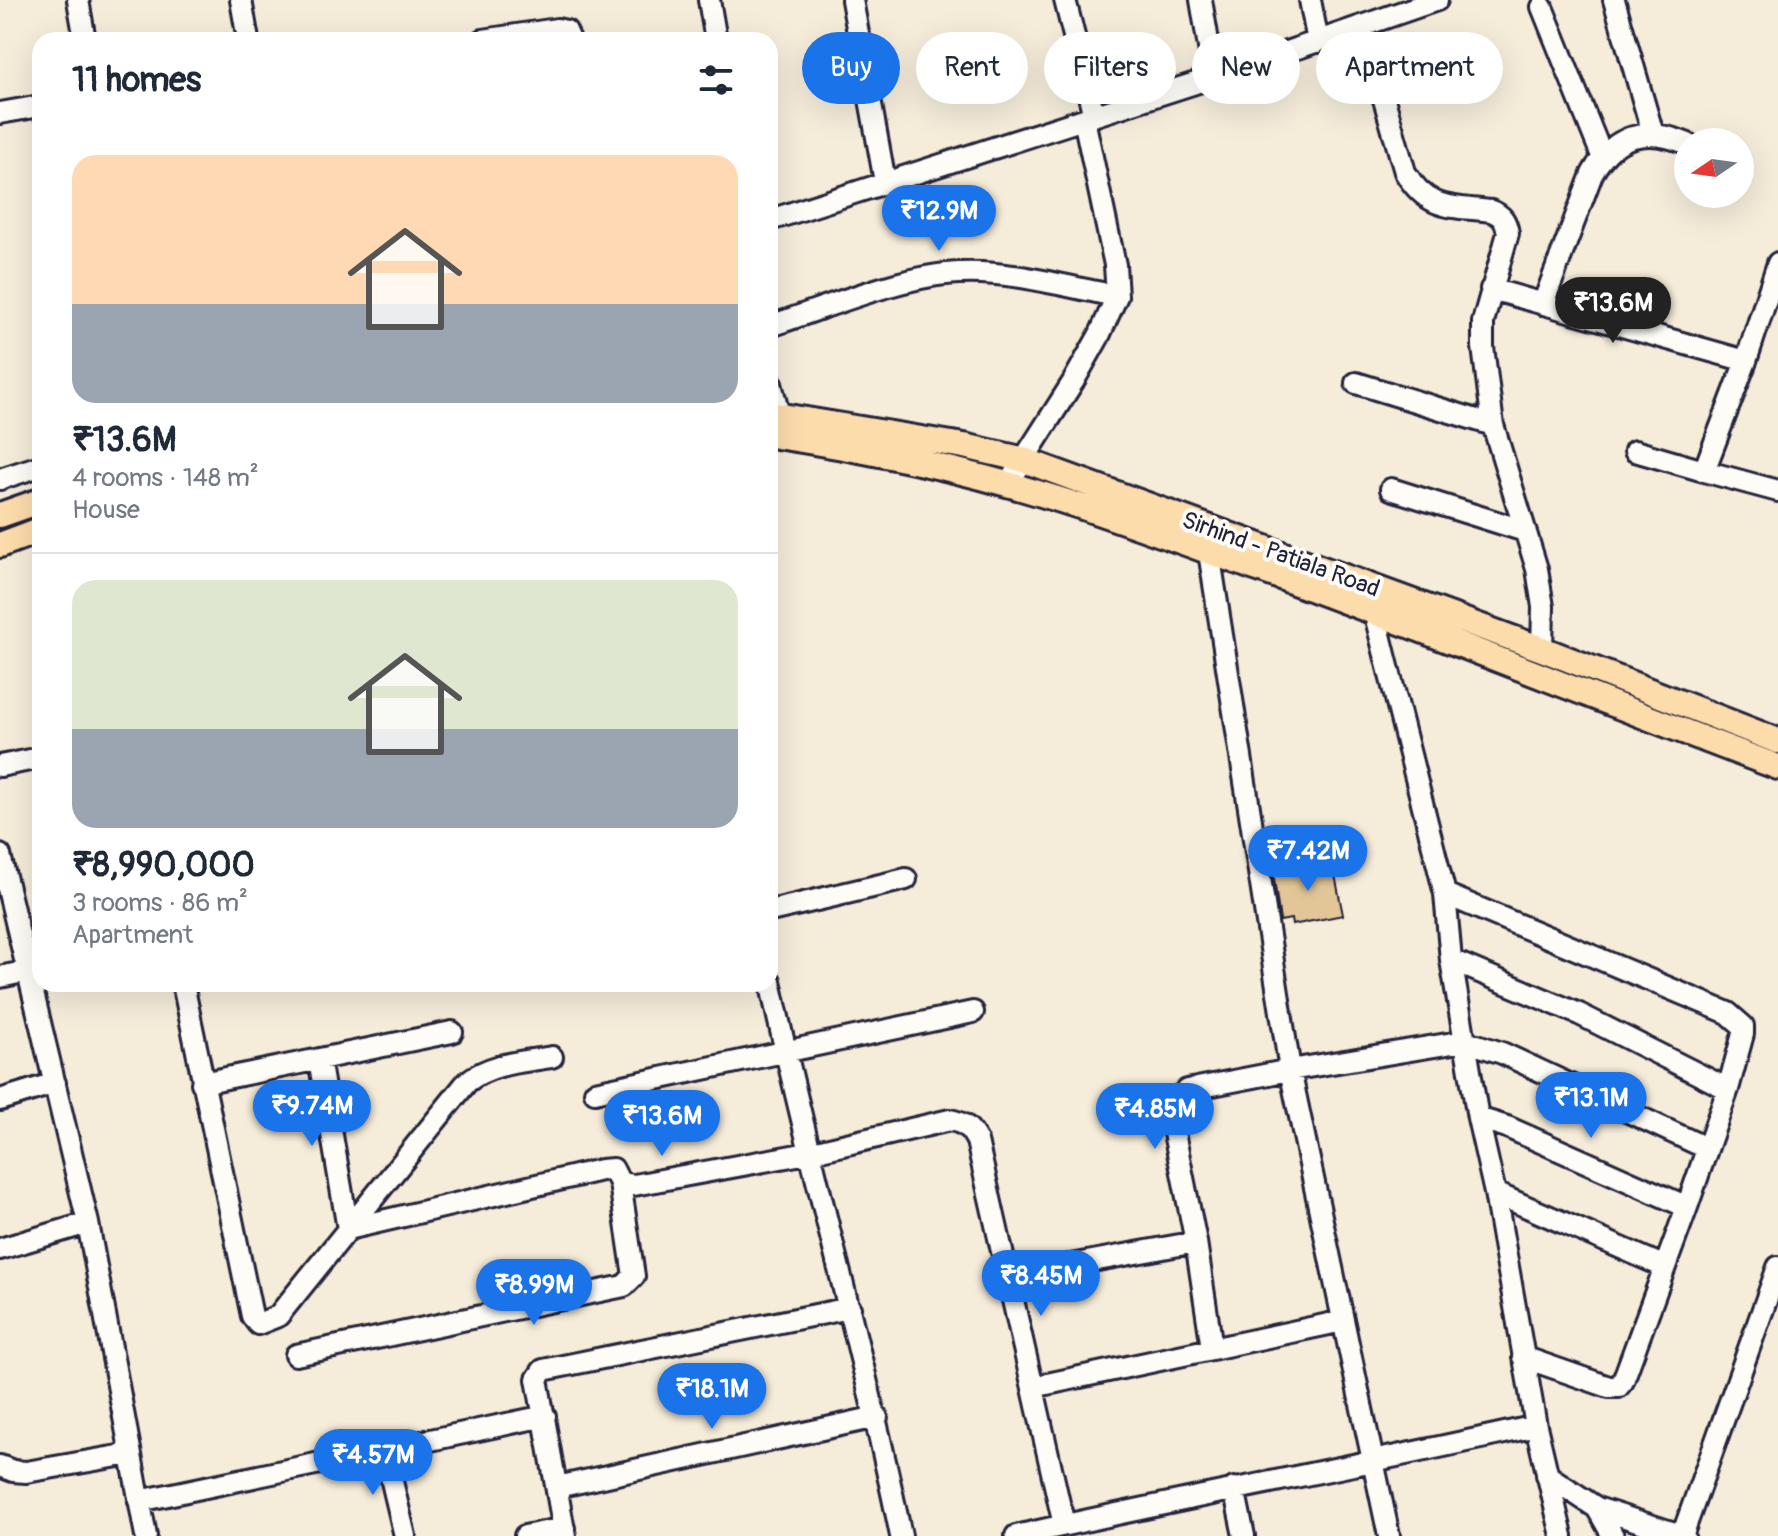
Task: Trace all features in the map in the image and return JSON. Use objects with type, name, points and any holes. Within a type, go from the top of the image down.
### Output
[{"type":"main road","name":"Sirhind - Patiala Road","points":[[778,422],[964,446],[1021,459],[1542,649],[1778,741]]},
{"type":"main road","points":[[778,422],[905,459],[1008,484],[1209,552],[1374,611],[1778,767]]},
{"type":"main road","points":[[0,515],[32,504]]},
{"type":"main road","points":[[0,545],[32,533]]},
{"type":"street","points":[[78,0],[84,32]]},
{"type":"street","points":[[241,0],[247,32]]},
{"type":"street","points":[[709,0],[715,32]]},
{"type":"street","points":[[852,0],[885,182]]},
{"type":"street","points":[[1008,484],[1021,459],[1073,382],[1117,296],[1115,265],[1065,0]]},
{"type":"street","points":[[1201,0],[1206,32]]},
{"type":"street","points":[[1310,0],[1316,32]]},
{"type":"street","points":[[1348,32],[1410,4],[1437,0]]},
{"type":"street","points":[[1614,0],[1653,134]]},
{"type":"street","points":[[1542,7],[1602,156]]},
{"type":"street","points":[[1363,27],[1405,172],[1414,187],[1424,198],[1434,202],[1491,211],[1506,222],[1508,233],[1483,322],[1483,347],[1493,425],[1537,569],[1542,649]]},
{"type":"street","points":[[537,32],[557,29],[566,32]]},
{"type":"street","points":[[778,217],[1192,84]]},
{"type":"street","points":[[0,113],[32,107]]},
{"type":"street","points":[[1543,304],[1592,174],[1602,156],[1618,142],[1633,136],[1653,134],[1674,140]]},
{"type":"street","points":[[1704,471],[1746,361],[1778,263]]},
{"type":"street","points":[[778,323],[920,278],[957,272],[991,273],[1117,296]]},
{"type":"street","points":[[1491,289],[1746,361]]},
{"type":"street","points":[[1356,383],[1493,425]]},
{"type":"street","points":[[1635,451],[1778,491]]},
{"type":"street","points":[[0,479],[32,469]]},
{"type":"street","points":[[1391,489],[1525,531]]},
{"type":"street","points":[[1209,552],[1290,1070],[1389,1536]]},
{"type":"street","points":[[1374,611],[1445,894],[1451,960],[1478,1118],[1495,1193],[1536,1426],[1562,1536]]},
{"type":"street","points":[[0,766],[32,760]]},
{"type":"street","points":[[0,855],[32,988]]},
{"type":"street","points":[[778,909],[906,879]]},
{"type":"street","points":[[1445,894],[1728,1013],[1743,1026],[1728,1089],[1623,1381],[1618,1387],[1609,1387],[1523,1357]]},
{"type":"street","points":[[1451,960],[1579,1014],[1728,1089]]},
{"type":"street","points":[[0,977],[28,971]]},
{"type":"street","points":[[33,992],[88,1223],[146,1536]]},
{"type":"street","points":[[185,992],[254,1320],[258,1324],[278,1316],[467,1082],[480,1071],[552,1057]]},
{"type":"street","points":[[772,992],[808,1153],[877,1417],[901,1536]]},
{"type":"street","points":[[595,1092],[973,1012]]},
{"type":"street","points":[[202,1083],[452,1032]]},
{"type":"street","points":[[1212,1348],[1196,1242],[1172,1123],[1171,1109],[1177,1097],[1187,1090],[1465,1041],[1502,1053],[1706,1148]]},
{"type":"street","points":[[319,1059],[348,1229]]},
{"type":"street","points":[[0,1100],[55,1083]]},
{"type":"street","points":[[1478,1118],[1507,1127],[1687,1207]]},
{"type":"street","points":[[620,1183],[634,1185],[808,1153],[950,1120],[963,1122],[977,1141],[1064,1525]]},
{"type":"street","points":[[296,1355],[624,1286],[634,1276],[620,1183],[616,1172],[609,1169],[348,1229]]},
{"type":"street","points":[[1495,1193],[1665,1267]]},
{"type":"street","points":[[0,1249],[88,1223]]},
{"type":"street","points":[[1010,1276],[1196,1242]]},
{"type":"street","points":[[1547,1475],[1597,1508],[1683,1536],[1778,1267]]},
{"type":"street","points":[[525,1536],[564,1532],[537,1379],[539,1374],[548,1368],[850,1308]]},
{"type":"street","points":[[1033,1387],[1343,1321]]},
{"type":"street","points":[[139,1501],[545,1416]]},
{"type":"street","points":[[557,1487],[877,1417]]},
{"type":"street","points":[[1016,1536],[1064,1525],[1104,1527],[1234,1488],[1372,1463],[1536,1426]]},
{"type":"street","points":[[384,1448],[405,1536]]},
{"type":"street","points":[[0,1466],[26,1472],[130,1454]]},
{"type":"street","points":[[1234,1488],[1244,1536]]},
{"type":"street","points":[[1597,1508],[1613,1536]]},
{"type":"building","points":[[1332,860],[1343,915],[1292,925],[1291,919],[1280,921],[1273,872]]}]
